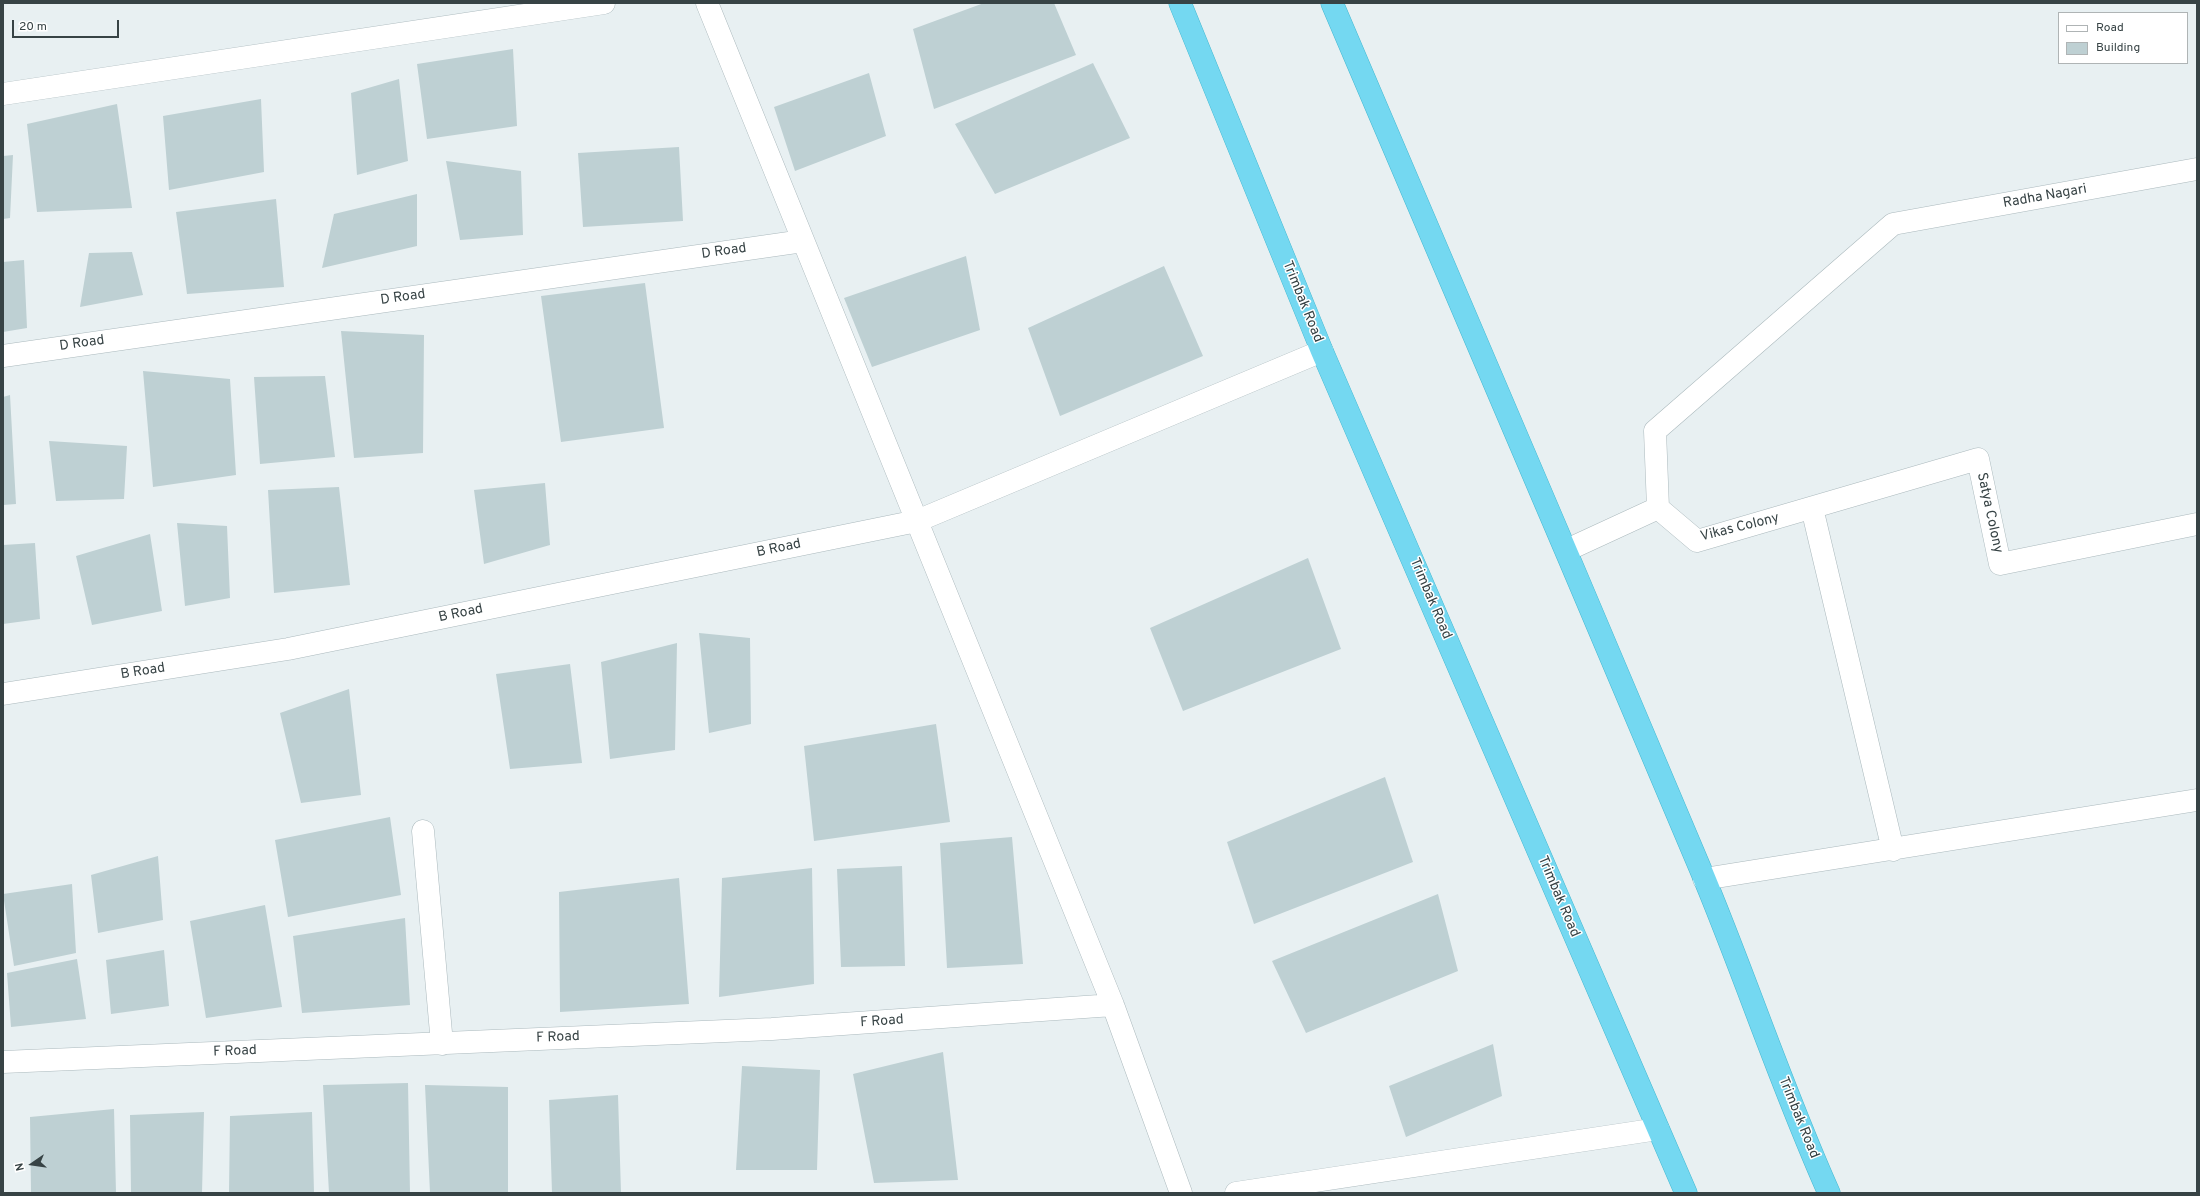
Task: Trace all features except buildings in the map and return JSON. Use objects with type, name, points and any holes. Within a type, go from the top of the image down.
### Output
[{"type":"highway","name":"Trimbak Road","points":[[1180,3],[1322,351],[1686,1193]]},
{"type":"highway","name":"Trimbak Road","points":[[1332,3],[1567,550],[1704,879],[1808,1146],[1829,1193]]},
{"type":"street","points":[[3,94],[604,3]]},
{"type":"street","points":[[707,3],[1113,1005],[1182,1193]]},
{"type":"street","name":"Radha Nagari","points":[[1658,508],[1656,431],[1892,224],[2197,169]]},
{"type":"street","name":"D Road","points":[[3,356],[803,241]]},
{"type":"street","name":"B Road","points":[[3,694],[288,649],[917,521],[1322,351]]},
{"type":"street","name":"Satya Colony","points":[[1812,508],[1978,459],[2000,564],[2197,524]]},
{"type":"street","points":[[1567,550],[1658,508]]},
{"type":"street","name":"Vikas Colony","points":[[1658,508],[1697,541],[1812,508]]},
{"type":"street","points":[[1812,508],[1893,850]]},
{"type":"street","points":[[1704,879],[1893,850],[2197,800]]},
{"type":"street","points":[[423,831],[442,1044]]},
{"type":"street","name":"F Road","points":[[3,1062],[772,1029],[1113,1005]]},
{"type":"street","points":[[1236,1193],[1658,1129]]}]
